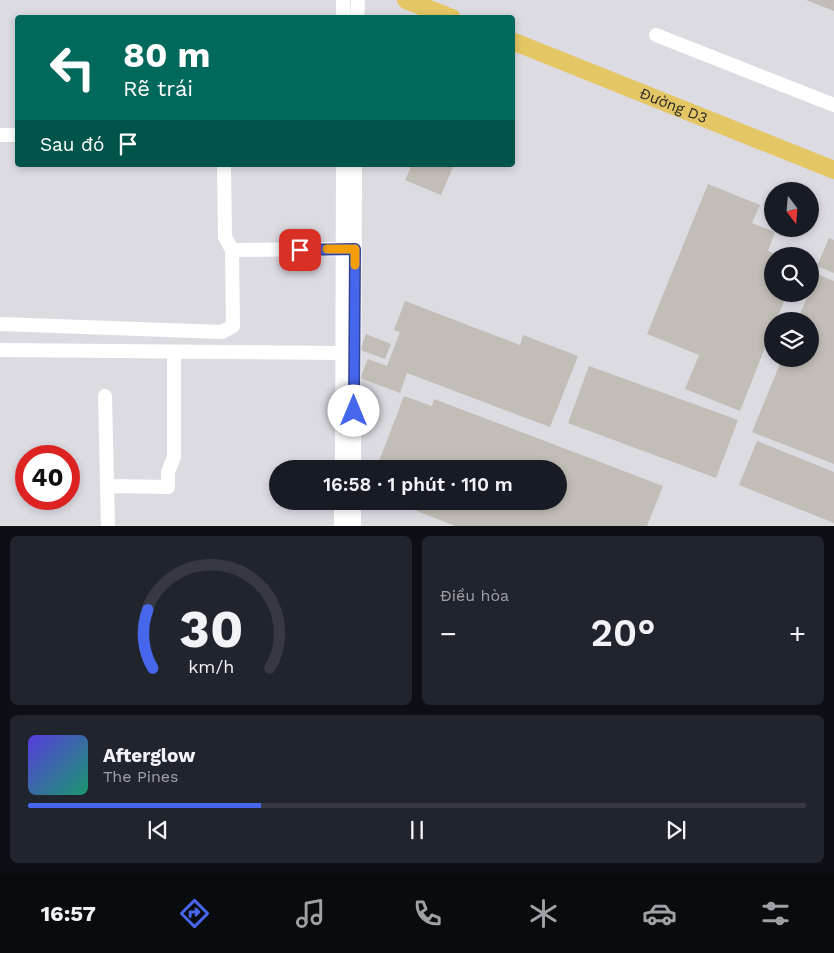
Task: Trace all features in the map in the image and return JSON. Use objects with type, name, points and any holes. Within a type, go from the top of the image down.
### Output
[{"type":"main road","points":[[406,0],[444,10]]},
{"type":"main road","name":"Đường D3","points":[[515,43],[834,170]]},
{"type":"street","points":[[343,0],[343,15]]},
{"type":"street","points":[[357,15],[358,0]]},
{"type":"street","points":[[656,35],[834,105]]},
{"type":"street","points":[[0,135],[15,135]]},
{"type":"street","points":[[0,324],[222,332],[233,326],[232,250],[225,237],[224,167]]},
{"type":"street","points":[[343,167],[349,249],[354,460]]},
{"type":"street","points":[[342,460],[342,353],[355,167]]},
{"type":"street","points":[[232,250],[349,249]]},
{"type":"street","points":[[0,350],[342,353]]},
{"type":"street","points":[[107,486],[168,487],[168,472],[174,457],[174,352]]},
{"type":"street","points":[[105,396],[108,526]]},
{"type":"street","points":[[341,510],[341,526]]},
{"type":"street","points":[[354,510],[354,526]]},
{"type":"shaded area","points":[[0,0],[834,0],[834,525],[0,525]]},
{"type":"building","points":[[806,0],[834,0],[834,11]]},
{"type":"building","points":[[411,167],[453,167],[441,195],[405,180]]},
{"type":"building","points":[[708,184],[760,205],[752,223],[764,228],[764,238],[773,238],[769,247],[764,247],[764,302],[784,302],[780,312],[764,312],[764,350],[740,411],[685,389],[699,355],[647,334]]},
{"type":"building","points":[[829,238],[834,240],[834,273],[819,267],[819,261]]},
{"type":"building","points":[[819,275],[834,281],[834,464],[752,432],[779,367],[819,367],[819,312],[801,312],[805,302],[819,302]]},
{"type":"building","points":[[405,301],[520,345],[523,335],[578,356],[550,427],[407,373],[400,393],[360,378],[368,359],[387,366],[400,332],[394,330]]},
{"type":"building","points":[[366,334],[391,344],[385,359],[360,350]]},
{"type":"building","points":[[589,366],[738,420],[716,478],[568,423]]},
{"type":"building","points":[[404,396],[432,406],[434,399],[663,486],[647,526],[455,526],[415,510],[567,510],[567,460],[379,460]]},
{"type":"building","points":[[757,441],[834,472],[834,523],[739,485]]},
{"type":"slow traffic","points":[[327,249],[355,249],[355,265]]},
{"type":"route","points":[[300,250],[355,249],[354,411]]}]
